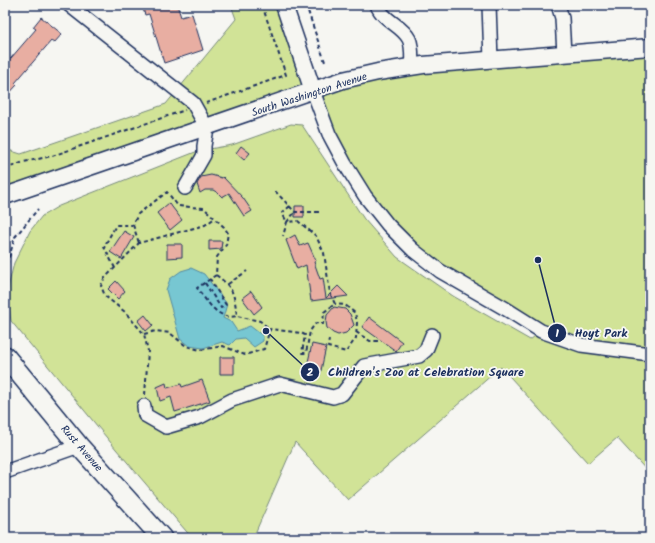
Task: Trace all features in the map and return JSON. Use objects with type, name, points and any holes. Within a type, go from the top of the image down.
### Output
[{"type":"highway","name":"Rust Avenue","points":[[5,356],[79,446],[160,538]]},
{"type":"main road","points":[[284,5],[313,91]]},
{"type":"main road","name":"South Washington Avenue","points":[[5,196],[313,91],[378,72],[412,67],[650,47]]},
{"type":"street","points":[[69,5],[193,103],[207,128],[204,155],[185,188]]},
{"type":"street","points":[[378,5],[383,15],[409,38],[411,44],[412,67]]},
{"type":"street","points":[[489,5],[491,60]]},
{"type":"street","points":[[558,5],[562,18],[564,54]]},
{"type":"street","points":[[313,91],[329,134],[345,164],[365,196],[388,225],[414,250],[440,271],[541,331],[581,345],[650,354]]},
{"type":"street","points":[[144,406],[145,415],[166,427],[200,417],[232,400],[280,384],[333,397],[342,394],[364,366],[418,356],[426,350],[432,335]]},
{"type":"street","points":[[5,472],[79,446]]},
{"type":"path","points":[[5,169],[24,162],[52,156],[286,75],[262,5]]},
{"type":"path","points":[[306,5],[325,62]]},
{"type":"path","points":[[275,191],[295,212]]},
{"type":"path","points":[[139,243],[133,226],[138,214],[167,192],[178,206],[204,208],[224,227],[228,233],[226,245],[218,257],[216,275],[197,288],[217,313],[260,321],[270,329],[301,333],[305,335],[302,352],[306,353],[310,331],[316,323],[323,324],[324,312],[335,304],[345,305],[355,313],[357,322],[356,338],[346,352],[328,347],[329,339]]},
{"type":"path","points":[[287,222],[282,213],[290,206]]},
{"type":"path","points":[[5,271],[15,237],[38,209]]},
{"type":"path","points":[[295,212],[321,212]]},
{"type":"path","points":[[283,236],[287,222],[295,212]]},
{"type":"path","points":[[144,406],[148,351],[144,334],[125,312],[105,296],[101,286],[104,279],[139,243],[205,225],[215,218]]},
{"type":"path","points":[[287,222],[298,221],[316,236],[324,253],[330,293],[335,304]]},
{"type":"path","points":[[115,268],[104,247],[116,225],[133,226]]},
{"type":"path","points":[[228,284],[247,271]]},
{"type":"path","points":[[216,275],[228,284],[234,296],[237,316]]},
{"type":"path","points":[[205,283],[221,308],[226,305],[210,279]]},
{"type":"path","points":[[144,334],[156,331],[170,333],[186,346],[200,350],[223,346],[245,355],[264,349],[270,329]]},
{"type":"path","points":[[356,332],[370,341],[378,342]]},
{"type":"green space","points":[[231,5],[284,5],[313,91],[5,196],[5,149],[21,154],[166,104],[236,19]]},
{"type":"green space","points":[[650,47],[650,474],[617,438],[588,463],[501,367],[348,500],[295,442],[253,538],[192,538],[116,449],[11,321],[7,292],[14,263],[30,231],[42,216],[59,206],[198,151],[232,145],[291,124],[302,125],[364,219],[397,257],[453,296],[530,340],[540,332],[440,271],[365,196],[313,91],[343,80]]},
{"type":"water","points":[[191,268],[204,274],[227,304],[223,318],[231,322],[237,331],[250,326],[263,336],[263,341],[254,347],[244,338],[236,339],[230,345],[222,342],[203,348],[189,346],[180,339],[166,290],[170,279],[181,271]]},
{"type":"building","points":[[142,5],[177,5],[181,17],[192,14],[203,50],[164,63],[149,14],[145,15]]},
{"type":"building","points":[[41,17],[62,34],[54,43],[51,41],[15,83],[17,85],[5,98],[5,65],[36,29],[33,27]]},
{"type":"building","points":[[241,146],[250,153],[244,160],[236,153]]},
{"type":"building","points":[[211,175],[223,177],[243,198],[252,211],[244,216],[229,193],[222,197],[213,190],[205,190],[200,193],[197,184],[201,177]]},
{"type":"building","points":[[169,203],[182,220],[170,230],[157,213]]},
{"type":"building","points":[[295,206],[304,206],[304,217],[295,217]]},
{"type":"building","points":[[124,231],[134,237],[121,259],[110,252]]},
{"type":"building","points":[[295,235],[300,246],[308,243],[316,261],[314,262],[320,279],[323,278],[326,298],[338,286],[348,296],[311,301],[306,265],[297,269],[286,240]]},
{"type":"building","points":[[209,241],[222,241],[221,249],[209,250]]},
{"type":"building","points":[[167,244],[182,244],[182,257],[167,258]]},
{"type":"building","points":[[116,281],[125,291],[118,299],[108,289]]},
{"type":"building","points":[[251,291],[262,307],[254,314],[242,298]]},
{"type":"building","points":[[334,307],[345,309],[350,314],[354,325],[346,333],[338,335],[327,328],[327,315]]},
{"type":"building","points":[[145,315],[153,325],[146,331],[138,321]]},
{"type":"building","points":[[369,317],[402,342],[396,351],[362,327]]},
{"type":"building","points":[[312,344],[326,347],[320,375],[306,371]]},
{"type":"building","points":[[220,357],[234,357],[234,374],[220,374]]},
{"type":"building","points":[[202,380],[210,401],[175,412],[171,397],[160,401],[157,387],[166,383],[167,388],[181,384],[182,387]]},
{"type":"place","name":"Hoyt Park","points":[[538,260]]},
{"type":"place","name":"Children's Zoo at Celebration Square","points":[[266,331]]}]
